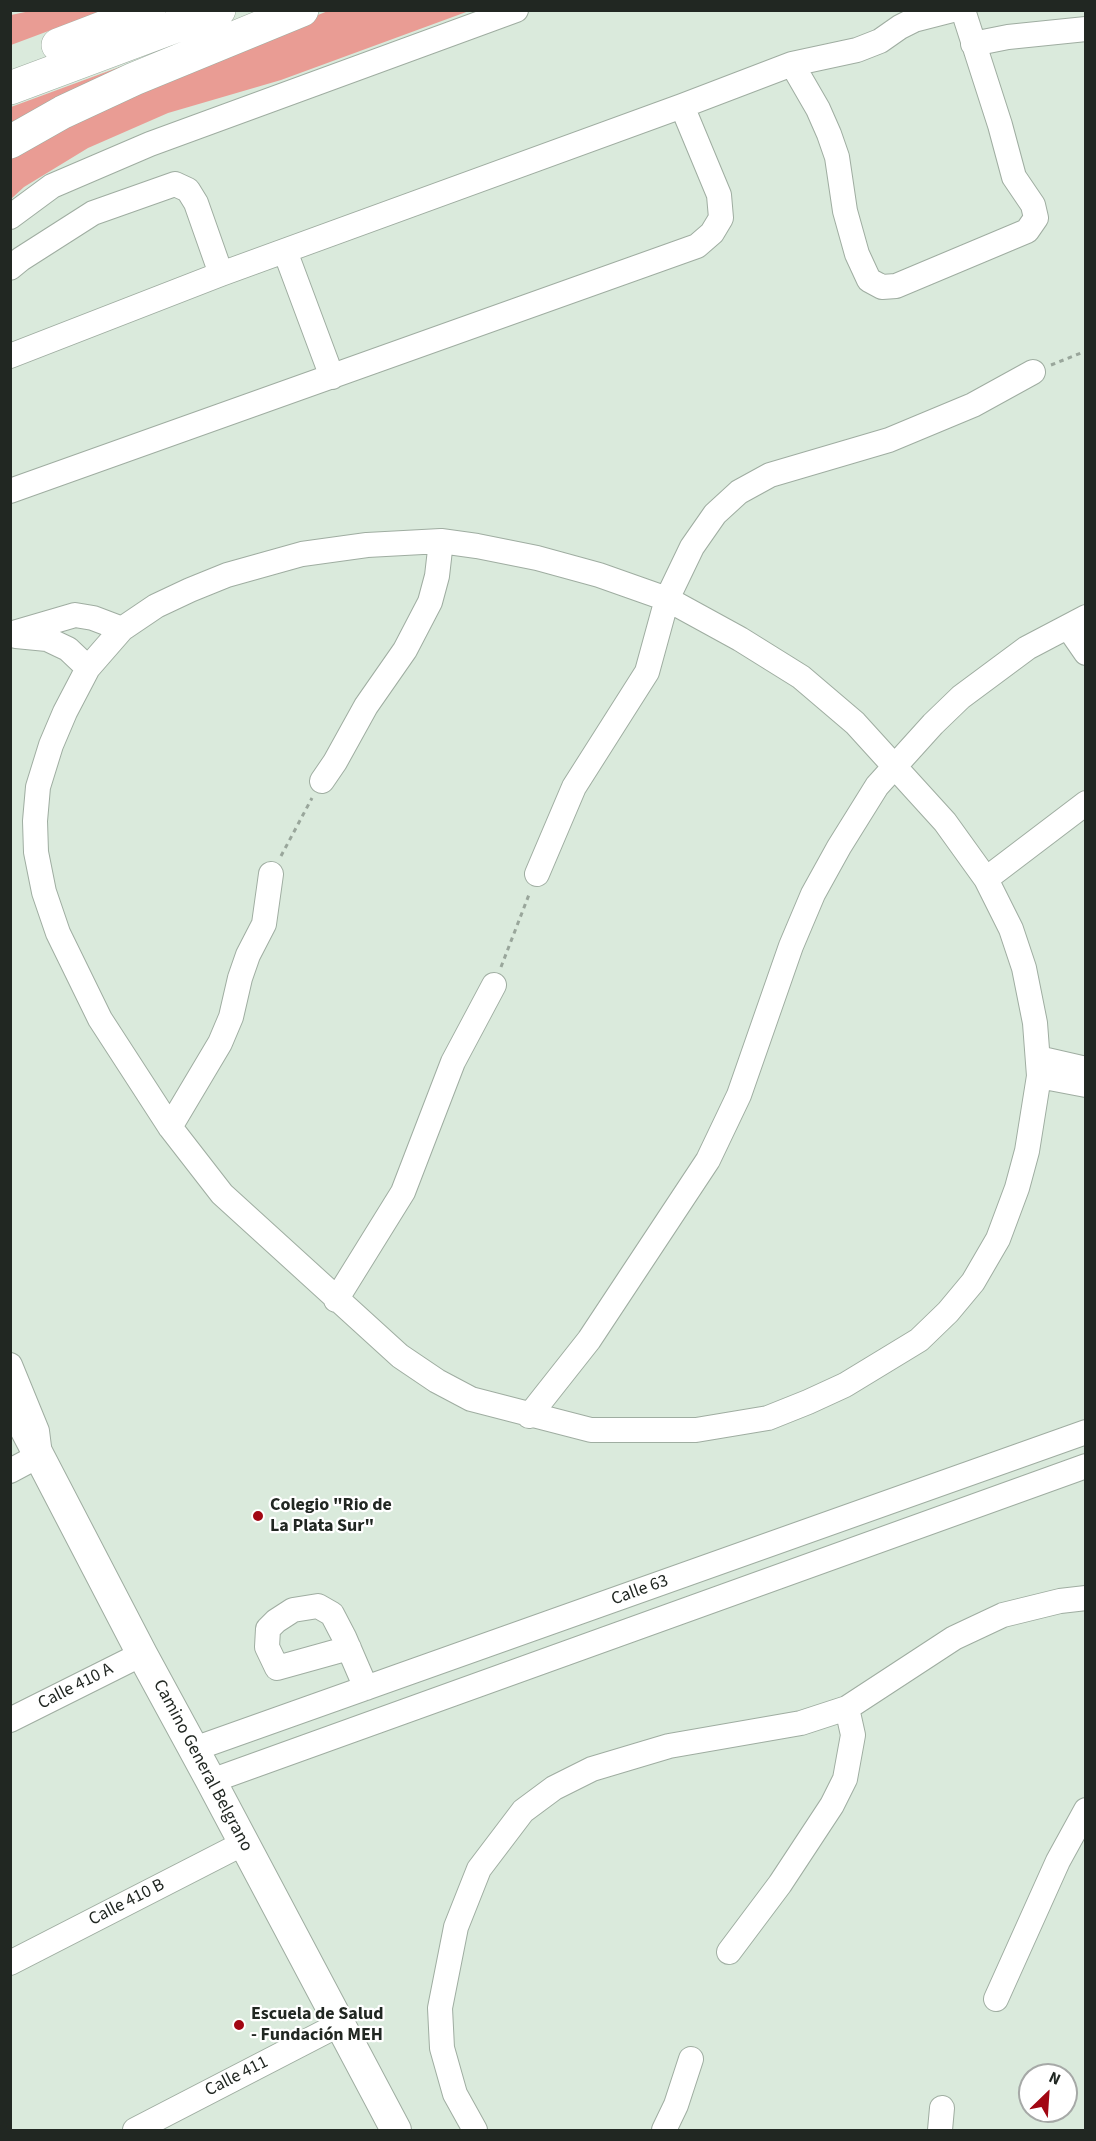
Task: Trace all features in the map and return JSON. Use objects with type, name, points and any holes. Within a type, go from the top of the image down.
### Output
[{"type":"highway","points":[[10,64],[149,10]]},
{"type":"highway","points":[[10,88],[219,10]]},
{"type":"highway","points":[[10,142],[63,112],[134,79],[302,10]]},
{"type":"main road","name":"Camino General Belgrano","points":[[10,1400],[142,1654],[212,1781],[396,2130]]},
{"type":"street","points":[[10,218],[52,186],[150,144],[516,10]]},
{"type":"street","points":[[10,356],[221,274],[792,64],[857,50],[880,41],[915,20],[953,10]]},
{"type":"street","points":[[792,64],[818,108],[829,134],[837,157],[845,211],[857,254],[869,280],[882,287],[896,286],[1027,231],[1036,218],[1033,205],[1014,177],[963,10]]},
{"type":"street","points":[[973,44],[1081,22]]},
{"type":"street","points":[[10,491],[697,246],[712,234],[721,218],[720,195],[682,106]]},
{"type":"street","points":[[10,268],[93,213],[176,184],[188,190],[196,203],[221,274]]},
{"type":"street","points":[[285,251],[332,377]]},
{"type":"street","points":[[537,874],[574,787],[646,672],[667,599],[692,547],[715,514],[739,492],[770,475],[890,440],[973,405],[1033,372]]},
{"type":"street","points":[[322,781],[366,706],[405,650],[430,602],[437,576],[441,541]]},
{"type":"street","points":[[441,541],[537,558],[600,575],[667,599],[740,639],[801,677],[855,723],[945,822],[986,879],[1011,929],[1024,968],[1035,1023],[1038,1067],[1027,1151],[1017,1188],[998,1239],[973,1282],[948,1312],[919,1340],[845,1385],[768,1418],[696,1430],[645,1432],[591,1430],[471,1400],[437,1381],[400,1356],[222,1194],[170,1127],[99,1018],[58,933],[44,892],[36,852],[35,821],[38,787],[65,712],[88,668],[122,629],[156,606],[227,575],[302,554],[368,545],[441,541]]},
{"type":"street","points":[[10,634],[75,615],[93,618],[122,629]]},
{"type":"street","points":[[529,1416],[589,1340],[708,1160],[739,1095],[791,946],[813,894],[877,786],[961,697],[1028,648],[1077,622],[1086,652]]},
{"type":"street","points":[[10,634],[47,639],[68,649],[88,668]]},
{"type":"street","points":[[986,879],[1086,803]]},
{"type":"street","points":[[170,1127],[220,1043],[231,1017],[240,978],[264,924],[271,874]]},
{"type":"street","points":[[336,1300],[403,1192],[453,1062],[494,985]]},
{"type":"street","points":[[1038,1067],[1086,1069]]},
{"type":"street","points":[[1038,1067],[1086,1085]]},
{"type":"street","points":[[10,1365],[37,1431],[40,1455],[10,1471]]},
{"type":"street","name":"Calle 63","points":[[194,1749],[1086,1432]]},
{"type":"street","name":"Calle 63","points":[[212,1781],[1086,1466]]},
{"type":"street","points":[[475,2130],[455,2094],[447,2067],[442,2048],[440,2008],[456,1927],[479,1869],[523,1812],[554,1788],[592,1769],[669,1746],[801,1723],[847,1708],[954,1638],[1003,1615],[1060,1601],[1086,1598]]},
{"type":"street","points":[[349,1648],[366,1688]]},
{"type":"street","name":"Calle 410 A","points":[[10,1720],[142,1654]]},
{"type":"street","points":[[729,1952],[780,1884],[832,1806],[845,1779],[854,1735],[847,1708]]},
{"type":"street","points":[[996,1999],[1058,1861],[1086,1810]]},
{"type":"street","name":"Calle 410 B","points":[[10,1963],[244,1843]]},
{"type":"street","name":"Calle 411","points":[[135,2130],[340,2024]]},
{"type":"street","points":[[664,2130],[676,2105],[691,2059]]},
{"type":"path","points":[[1033,372],[1086,351]]},
{"type":"path","points":[[271,874],[322,781]]},
{"type":"path","points":[[494,985],[537,874]]},
{"type":"shaded area","points":[[35,10],[102,11],[11,45],[11,15]]},
{"type":"shaded area","points":[[328,11],[469,11],[281,80],[168,113],[88,148],[24,187],[11,199],[11,153],[148,82]]},
{"type":"shaded area","points":[[239,23],[11,132],[11,107]]},
{"type":"place","name":"Colegio \"Rio de La Plata Sur\"","points":[[258,1516]]},
{"type":"place","name":"Escuela de Salud - Fundación MEH","points":[[239,2025]]}]
